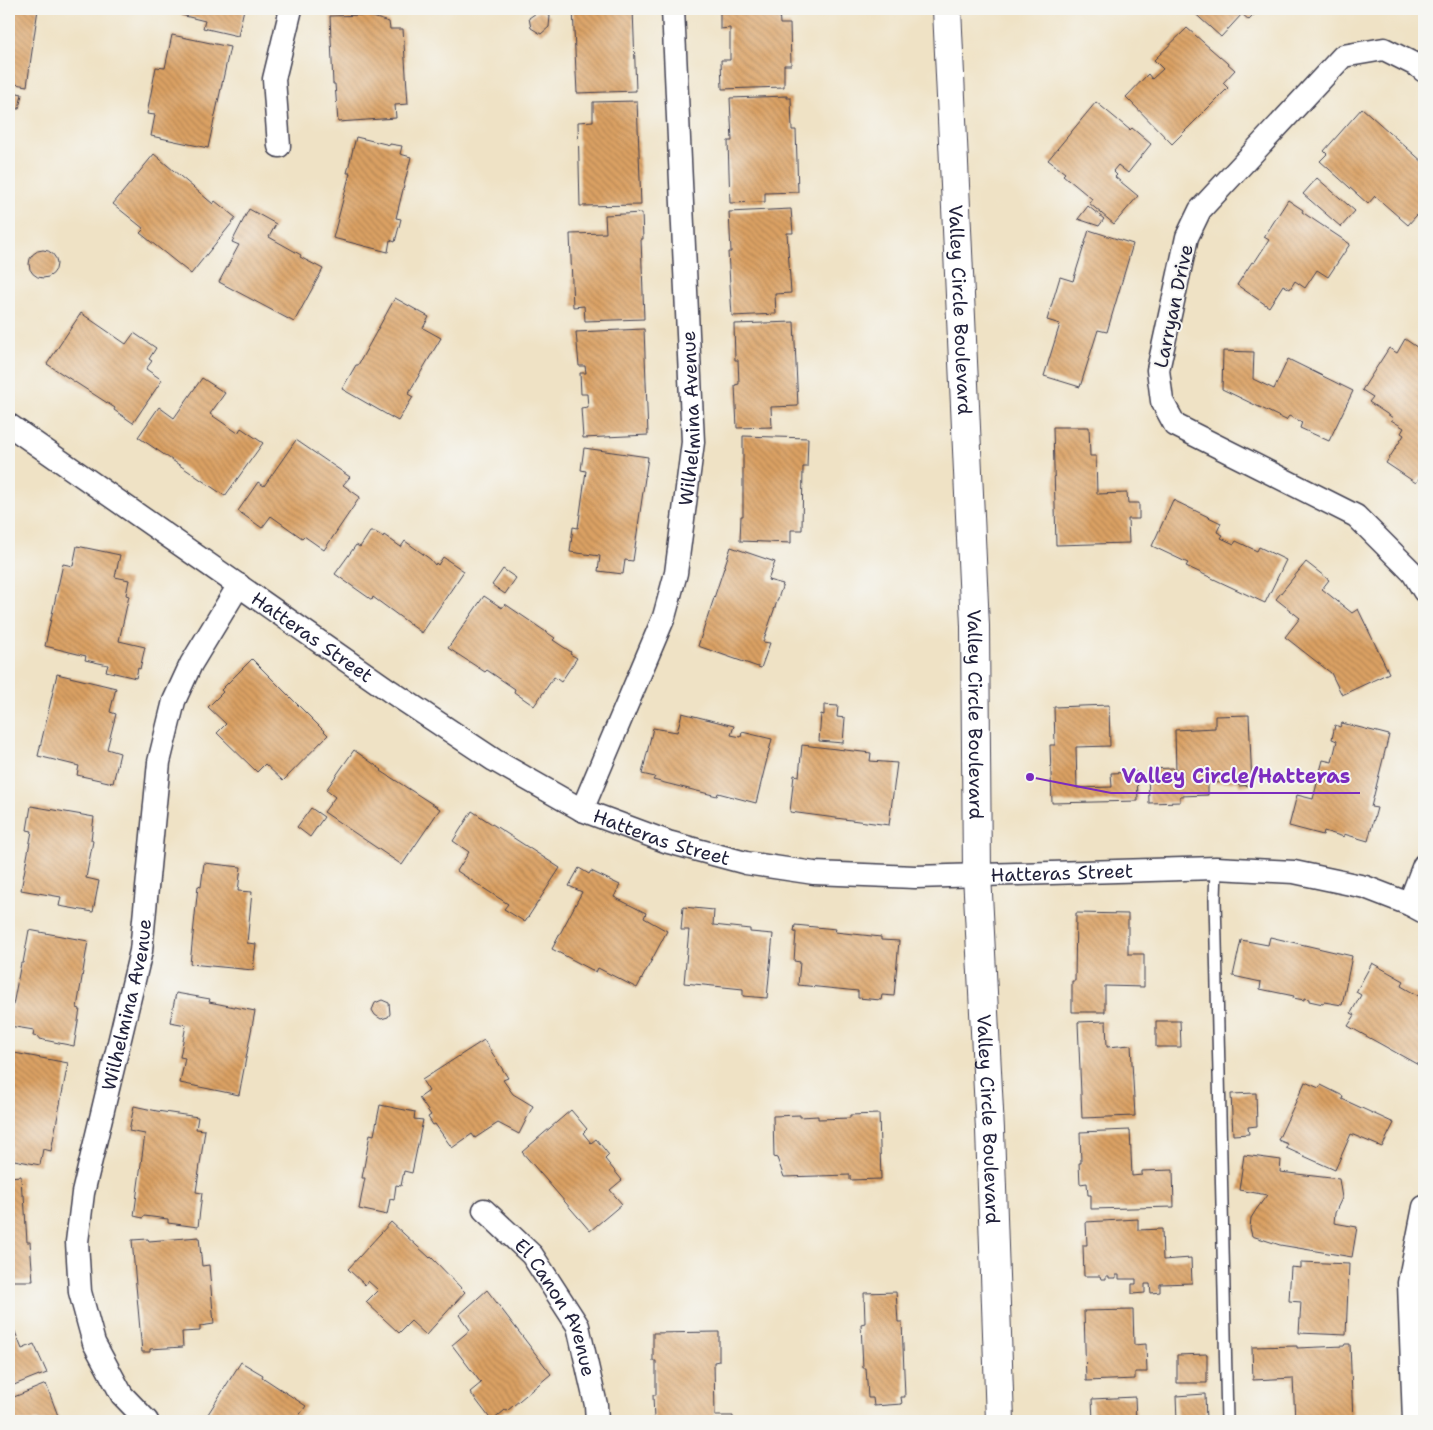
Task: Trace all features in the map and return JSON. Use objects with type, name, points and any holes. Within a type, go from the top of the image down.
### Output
[{"type":"main road","name":"Valley Circle Boulevard","points":[[947,9],[975,626],[977,874],[990,1120],[1000,1421]]},
{"type":"street","points":[[279,146],[274,79],[291,9]]},
{"type":"street","name":"Wilhelmina Avenue","points":[[582,810],[664,617],[676,573],[693,442],[673,9]]},
{"type":"street","name":"Larryan Drive","points":[[1424,71],[1384,49],[1343,56],[1200,210],[1187,237],[1158,370],[1162,402],[1176,425],[1356,516],[1413,573],[1424,591]]},
{"type":"street","name":"Hatteras Street","points":[[9,425],[390,691],[494,760],[582,810],[668,842],[746,863],[814,873],[915,877],[1216,868],[1294,872],[1365,887],[1416,908]]},
{"type":"street","name":"Wilhelmina Avenue","points":[[146,1421],[122,1395],[94,1343],[80,1292],[77,1242],[83,1193],[141,951],[159,762],[174,701],[191,664],[239,585]]},
{"type":"street","points":[[1416,908],[1424,865]]},
{"type":"street","points":[[1414,1421],[1409,1283],[1424,1207]]},
{"type":"street","name":"El Canon Avenue","points":[[484,1210],[532,1255],[578,1326],[596,1405],[596,1421]]},
{"type":"lane","points":[[1216,868],[1215,899],[1227,1421]]},
{"type":"building","points":[[9,9],[38,9],[27,86],[9,83]]},
{"type":"building","points":[[172,9],[244,9],[238,36],[203,28],[205,21],[181,15],[182,12]]},
{"type":"building","points":[[361,9],[401,9],[400,13],[391,11],[389,17]]},
{"type":"building","points":[[573,9],[633,9],[636,91],[577,93]]},
{"type":"building","points":[[720,9],[779,9],[780,24],[790,24],[791,65],[784,65],[784,87],[722,89],[721,60],[730,60],[730,28],[720,29]]},
{"type":"building","points":[[1190,9],[1260,9],[1249,20],[1242,14],[1221,37]]},
{"type":"building","points":[[539,11],[550,16],[549,27],[541,34],[531,28],[529,18]]},
{"type":"building","points":[[366,15],[389,22],[390,29],[403,29],[408,104],[395,105],[396,118],[338,122],[335,84],[333,84],[330,16]]},
{"type":"building","points":[[1187,28],[1235,70],[1223,83],[1228,88],[1172,144],[1126,97],[1148,74],[1152,79],[1163,69],[1154,60]]},
{"type":"building","points":[[172,35],[230,47],[208,148],[151,136],[155,115],[147,114],[156,67],[165,68]]},
{"type":"building","points":[[9,91],[22,94],[19,109],[9,108]]},
{"type":"building","points":[[787,96],[787,98],[791,98],[792,130],[796,130],[798,192],[765,193],[765,202],[730,203],[728,141],[732,141],[730,98]]},
{"type":"building","points":[[637,101],[641,205],[580,206],[578,122],[593,121],[593,102]]},
{"type":"building","points":[[1096,102],[1130,130],[1132,128],[1151,144],[1128,173],[1118,165],[1113,171],[1117,175],[1115,177],[1138,196],[1114,224],[1089,203],[1092,199],[1063,175],[1065,173],[1048,160]]},
{"type":"building","points":[[1362,108],[1424,163],[1424,207],[1408,225],[1375,196],[1368,204],[1320,161],[1327,154],[1324,151]]},
{"type":"building","points":[[356,137],[402,146],[400,154],[411,157],[396,218],[401,219],[395,242],[390,240],[388,252],[333,238],[350,173],[347,173]]},
{"type":"building","points":[[154,154],[213,204],[215,201],[236,218],[191,274],[140,233],[144,229],[113,204]]},
{"type":"building","points":[[1317,178],[1355,211],[1341,227],[1303,194]]},
{"type":"building","points":[[1288,200],[1303,210],[1302,212],[1350,244],[1328,277],[1317,270],[1305,288],[1295,281],[1290,289],[1283,285],[1269,307],[1237,285],[1269,240],[1264,237]]},
{"type":"building","points":[[1088,206],[1104,219],[1099,226],[1078,219]]},
{"type":"building","points":[[249,209],[276,224],[269,237],[323,269],[294,322],[219,282],[239,245],[232,242]]},
{"type":"building","points":[[791,209],[793,233],[787,233],[791,293],[775,294],[776,314],[732,316],[728,252],[731,252],[729,212]]},
{"type":"building","points":[[642,213],[644,319],[585,321],[584,306],[573,307],[570,234],[606,233],[605,215]]},
{"type":"building","points":[[1089,230],[1133,244],[1107,332],[1098,330],[1080,387],[1044,376],[1060,324],[1047,320],[1060,277],[1073,281]]},
{"type":"building","points":[[43,250],[53,254],[57,264],[53,274],[43,278],[33,274],[29,264],[33,254]]},
{"type":"building","points":[[395,298],[429,317],[423,328],[441,338],[408,394],[413,397],[398,421],[342,389],[356,365],[358,365]]},
{"type":"building","points":[[81,313],[126,344],[134,333],[156,348],[149,359],[152,361],[146,369],[162,380],[133,423],[114,410],[115,408],[47,364]]},
{"type":"building","points":[[794,322],[798,406],[771,407],[772,427],[737,428],[735,385],[739,384],[738,360],[735,360],[734,324]]},
{"type":"building","points":[[644,329],[648,435],[583,438],[581,408],[588,407],[587,394],[581,394],[580,373],[586,373],[585,366],[579,366],[576,332]]},
{"type":"building","points":[[1405,339],[1424,352],[1424,471],[1416,483],[1386,463],[1404,435],[1401,433],[1404,428],[1369,402],[1373,397],[1362,390],[1389,348],[1397,353]]},
{"type":"building","points":[[1223,351],[1254,352],[1253,379],[1274,389],[1288,359],[1353,391],[1329,441],[1300,428],[1302,422],[1289,416],[1286,420],[1222,389]]},
{"type":"building","points":[[202,378],[225,393],[210,414],[238,433],[241,428],[263,443],[225,496],[138,437],[159,407],[174,418]]},
{"type":"building","points":[[1053,427],[1089,427],[1090,456],[1096,456],[1097,494],[1127,493],[1128,503],[1139,503],[1139,519],[1128,519],[1129,543],[1056,545]]},
{"type":"building","points":[[743,436],[808,438],[807,467],[803,467],[802,530],[791,530],[791,543],[740,541],[741,516],[743,516]]},
{"type":"building","points":[[296,440],[350,477],[343,485],[360,497],[324,550],[304,536],[302,538],[271,516],[262,528],[238,511],[258,482],[264,486]]},
{"type":"building","points":[[584,448],[648,457],[633,561],[625,560],[623,574],[598,571],[600,556],[570,552],[573,527],[578,528],[586,471],[581,470]]},
{"type":"building","points":[[1173,500],[1221,523],[1217,532],[1223,535],[1221,538],[1234,544],[1236,541],[1257,551],[1259,547],[1286,560],[1265,603],[1186,566],[1188,563],[1152,546]]},
{"type":"building","points":[[370,532],[375,532],[383,537],[384,535],[401,547],[405,541],[430,559],[435,565],[436,563],[438,565],[443,557],[464,571],[422,633],[373,597],[372,600],[335,574],[356,545],[360,547]]},
{"type":"building","points":[[77,546],[120,555],[115,577],[129,580],[126,595],[129,596],[119,641],[145,647],[136,678],[106,671],[108,665],[85,660],[86,656],[45,646],[63,564],[73,566]]},
{"type":"building","points":[[731,547],[775,562],[768,580],[783,584],[763,642],[770,643],[761,668],[698,646]]},
{"type":"building","points":[[1306,562],[1329,580],[1322,589],[1352,613],[1358,609],[1389,673],[1342,695],[1331,673],[1285,637],[1300,618],[1276,599]]},
{"type":"building","points":[[503,569],[516,578],[505,594],[492,585]]},
{"type":"building","points":[[484,596],[502,608],[505,604],[555,638],[553,640],[577,658],[561,682],[554,677],[534,706],[514,692],[515,689],[487,670],[485,672],[448,648]]},
{"type":"building","points":[[252,659],[328,735],[283,781],[265,764],[257,772],[217,733],[226,724],[208,707],[223,692],[221,690]]},
{"type":"building","points":[[57,674],[116,688],[110,712],[116,714],[107,749],[120,753],[113,783],[77,775],[79,766],[38,756]]},
{"type":"building","points":[[824,705],[838,706],[837,717],[845,718],[843,743],[819,741],[821,714],[824,715]]},
{"type":"building","points":[[1109,705],[1110,746],[1076,747],[1077,788],[1112,787],[1111,773],[1137,772],[1138,801],[1052,803],[1050,745],[1055,745],[1054,707]]},
{"type":"building","points":[[682,713],[734,726],[731,735],[741,737],[742,732],[772,739],[756,803],[718,793],[717,796],[653,780],[655,777],[642,774],[653,728],[677,732]]},
{"type":"building","points":[[1249,715],[1252,785],[1239,786],[1238,782],[1208,783],[1208,795],[1180,796],[1180,802],[1149,803],[1148,769],[1173,768],[1173,772],[1176,772],[1175,730],[1215,728],[1215,716]]},
{"type":"building","points":[[1342,723],[1389,735],[1371,807],[1377,808],[1368,841],[1344,834],[1344,837],[1324,831],[1323,835],[1289,826],[1297,795],[1313,799],[1323,760],[1332,762],[1337,741],[1332,739],[1335,725],[1340,727]]},
{"type":"building","points":[[802,745],[871,753],[870,761],[897,763],[889,825],[790,812],[794,775],[799,776]]},
{"type":"building","points":[[354,750],[381,771],[440,809],[402,865],[324,812],[335,797],[326,790]]},
{"type":"building","points":[[31,806],[94,817],[91,840],[93,841],[86,878],[99,881],[93,912],[59,906],[61,897],[21,890],[32,831],[27,830]]},
{"type":"building","points":[[311,808],[324,817],[310,837],[297,827]]},
{"type":"building","points":[[472,811],[560,868],[525,922],[504,909],[508,904],[457,871],[469,852],[453,841]]},
{"type":"building","points":[[204,863],[241,867],[238,891],[252,892],[247,943],[256,944],[253,970],[190,964],[198,886],[201,887]]},
{"type":"building","points":[[579,868],[589,874],[591,871],[620,885],[614,897],[646,913],[644,918],[667,931],[637,988],[598,968],[596,972],[552,949],[582,892],[569,886]]},
{"type":"building","points":[[683,907],[714,910],[713,925],[750,929],[750,932],[773,934],[767,998],[743,996],[743,989],[684,983],[689,930],[681,930]]},
{"type":"building","points":[[1076,913],[1128,914],[1128,954],[1144,954],[1144,987],[1105,986],[1105,1012],[1072,1012],[1072,981],[1075,981]]},
{"type":"building","points":[[795,925],[836,929],[835,932],[881,937],[881,940],[899,941],[894,996],[882,995],[881,1000],[858,998],[858,991],[798,985],[800,962],[794,961]]},
{"type":"building","points":[[29,930],[88,941],[77,1008],[80,1009],[74,1046],[39,1039],[39,1037],[33,1036],[34,1030],[9,1026]]},
{"type":"building","points":[[1270,937],[1352,956],[1342,1005],[1324,1002],[1323,1004],[1304,998],[1304,1000],[1293,998],[1294,996],[1260,989],[1261,982],[1233,976],[1241,940],[1268,945]]},
{"type":"building","points":[[1372,963],[1404,981],[1401,986],[1424,999],[1424,1066],[1422,1067],[1348,1026],[1355,1015],[1351,1013],[1361,995],[1356,992]]},
{"type":"building","points":[[176,993],[210,999],[209,1002],[255,1011],[239,1095],[180,1083],[185,1058],[180,1057],[186,1025],[170,1022]]},
{"type":"building","points":[[382,1000],[389,1003],[390,1014],[388,1017],[381,1019],[372,1010],[375,1003]]},
{"type":"building","points":[[1106,1021],[1107,1047],[1131,1045],[1135,1116],[1082,1118],[1078,1022]]},
{"type":"building","points":[[1156,1021],[1180,1021],[1181,1047],[1156,1047]]},
{"type":"building","points":[[484,1040],[508,1078],[503,1080],[513,1094],[533,1106],[519,1134],[498,1123],[475,1138],[472,1134],[452,1148],[435,1124],[433,1125],[428,1117],[431,1115],[419,1098],[429,1091],[422,1080]]},
{"type":"building","points":[[9,1052],[68,1063],[51,1151],[43,1149],[40,1165],[9,1159],[11,1147],[9,1146]]},
{"type":"building","points":[[1305,1082],[1319,1088],[1321,1085],[1343,1096],[1342,1099],[1394,1123],[1382,1147],[1351,1134],[1335,1170],[1286,1148],[1288,1144],[1278,1140]]},
{"type":"building","points":[[1256,1093],[1257,1126],[1248,1127],[1249,1134],[1233,1135],[1231,1094]]},
{"type":"building","points":[[380,1105],[415,1112],[414,1119],[423,1120],[412,1173],[404,1171],[401,1186],[396,1185],[394,1200],[390,1199],[387,1215],[359,1209],[365,1178],[362,1178],[370,1134],[374,1135]]},
{"type":"building","points":[[134,1106],[198,1117],[196,1129],[205,1130],[196,1192],[202,1193],[198,1227],[168,1223],[168,1219],[134,1216],[145,1134],[129,1131]]},
{"type":"building","points":[[571,1110],[587,1129],[583,1133],[591,1143],[596,1139],[609,1155],[605,1159],[622,1180],[610,1190],[622,1204],[590,1231],[522,1152]]},
{"type":"building","points":[[879,1114],[881,1179],[850,1180],[850,1175],[784,1177],[777,1158],[774,1157],[773,1116],[818,1116],[818,1119],[850,1118],[850,1115]]},
{"type":"building","points":[[1130,1130],[1132,1176],[1142,1175],[1142,1171],[1173,1170],[1174,1207],[1091,1209],[1091,1195],[1088,1195],[1087,1183],[1080,1184],[1080,1132]]},
{"type":"building","points":[[1244,1155],[1281,1160],[1280,1172],[1339,1179],[1342,1198],[1335,1213],[1334,1223],[1357,1227],[1352,1257],[1280,1245],[1252,1236],[1250,1228],[1251,1218],[1267,1195],[1239,1190]]},
{"type":"building","points":[[21,1176],[27,1242],[30,1242],[33,1281],[9,1281],[9,1177]]},
{"type":"building","points":[[1138,1219],[1138,1230],[1162,1229],[1163,1260],[1191,1258],[1192,1283],[1160,1284],[1160,1292],[1151,1293],[1150,1284],[1145,1284],[1145,1293],[1132,1294],[1132,1284],[1136,1284],[1136,1279],[1119,1279],[1119,1275],[1116,1275],[1116,1278],[1106,1276],[1106,1279],[1101,1279],[1100,1276],[1084,1276],[1083,1245],[1087,1245],[1086,1222]]},
{"type":"building","points":[[391,1222],[431,1257],[465,1292],[426,1335],[411,1321],[399,1333],[366,1302],[378,1290],[368,1281],[365,1285],[348,1269]]},
{"type":"building","points":[[199,1237],[202,1266],[209,1265],[214,1324],[200,1326],[200,1331],[182,1332],[183,1347],[150,1349],[150,1352],[142,1352],[132,1240],[148,1239],[149,1241]]},
{"type":"building","points":[[1301,1262],[1349,1264],[1346,1335],[1299,1333],[1301,1302],[1289,1301],[1291,1267],[1301,1268]]},
{"type":"building","points":[[487,1290],[551,1374],[507,1411],[505,1410],[492,1421],[470,1392],[481,1383],[452,1345],[470,1330],[459,1315]]},
{"type":"building","points":[[896,1292],[898,1322],[902,1322],[905,1397],[901,1397],[902,1404],[874,1406],[873,1398],[868,1398],[866,1368],[863,1368],[861,1324],[865,1323],[864,1293]]},
{"type":"building","points":[[1133,1310],[1134,1345],[1146,1344],[1147,1372],[1135,1372],[1135,1379],[1086,1381],[1084,1311]]},
{"type":"building","points":[[9,1317],[22,1349],[34,1344],[47,1373],[14,1385],[9,1379]]},
{"type":"building","points":[[719,1332],[719,1361],[714,1362],[715,1416],[733,1416],[733,1421],[654,1421],[653,1395],[656,1395],[656,1361],[653,1361],[653,1333]]},
{"type":"building","points":[[1345,1344],[1350,1344],[1353,1421],[1295,1421],[1293,1378],[1253,1380],[1252,1347],[1297,1346],[1297,1348],[1344,1346]]},
{"type":"building","points":[[1207,1354],[1207,1383],[1177,1383],[1177,1355]]},
{"type":"building","points":[[241,1362],[263,1375],[262,1377],[306,1406],[295,1421],[219,1421],[208,1414]]},
{"type":"building","points":[[46,1384],[60,1421],[9,1421],[9,1399]]},
{"type":"building","points":[[1205,1394],[1206,1421],[1177,1421],[1176,1396]]},
{"type":"building","points":[[1135,1397],[1136,1421],[1093,1421],[1092,1399]]},
{"type":"place","name":"Valley Circle/Hatteras","points":[[1030,777]]}]
